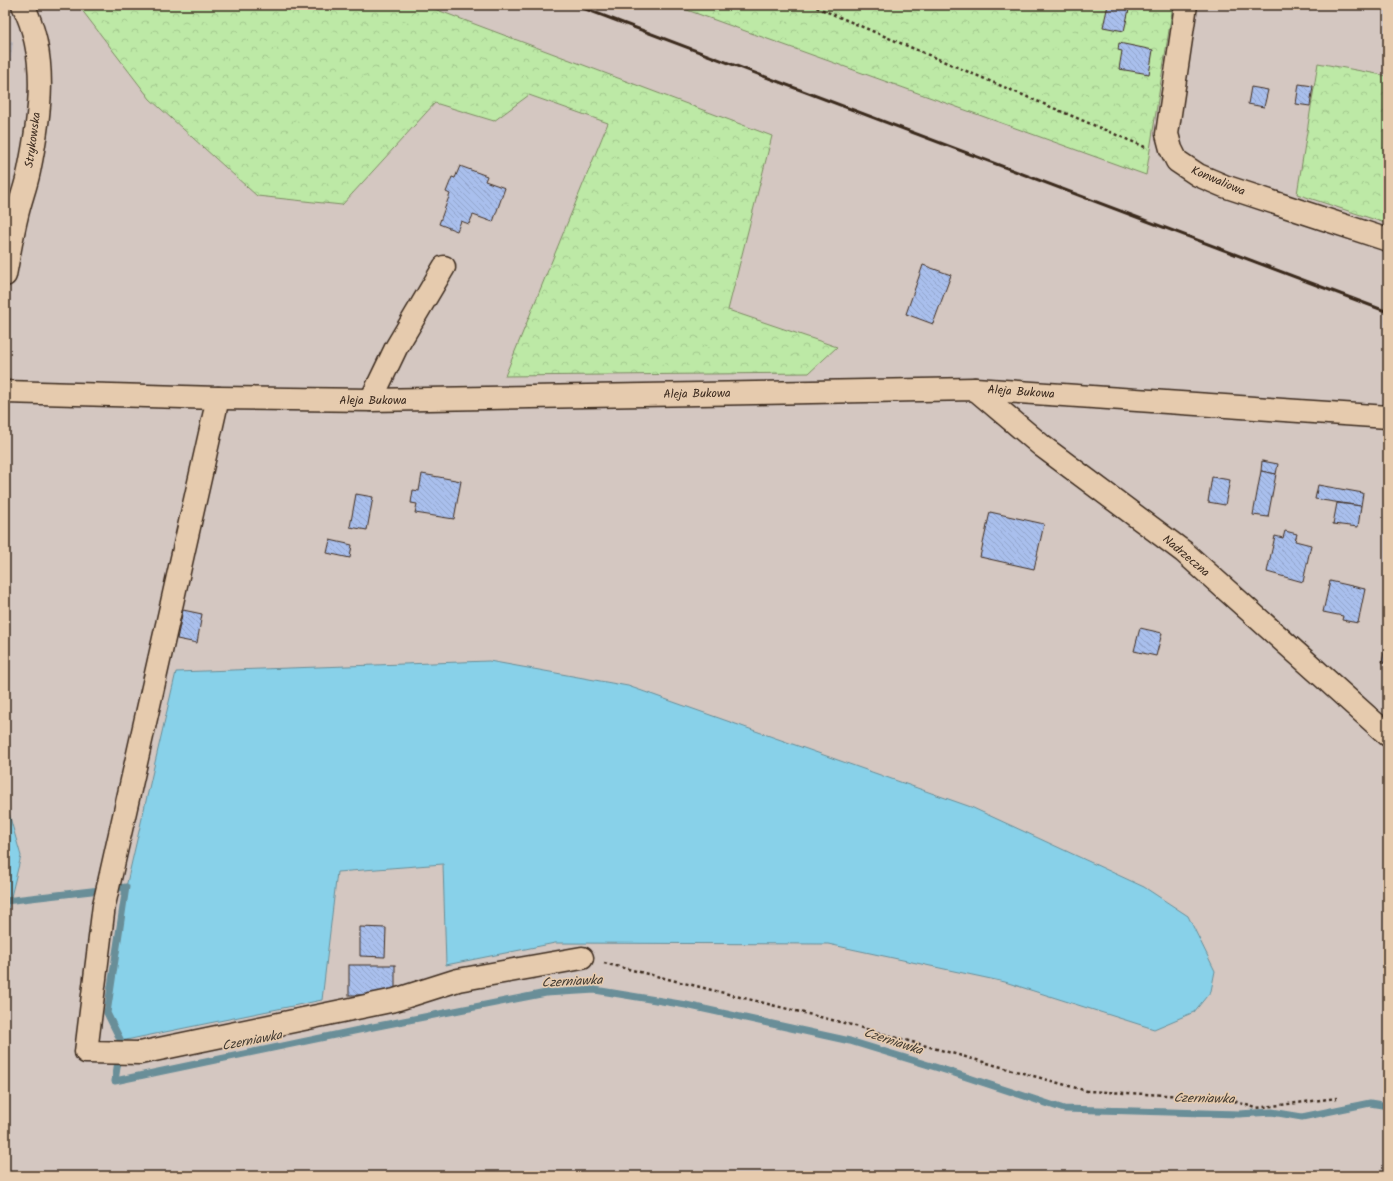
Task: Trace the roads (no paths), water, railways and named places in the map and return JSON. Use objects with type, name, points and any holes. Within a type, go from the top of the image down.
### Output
[{"type":"street","name":"Strykowska","points":[[5,275],[17,214],[29,173],[40,92],[40,71],[36,42],[33,27],[23,5]]},
{"type":"street","name":"Konwaliowa","points":[[1186,5],[1166,134],[1177,161],[1198,175],[1224,186],[1388,240]]},
{"type":"street","points":[[371,400],[396,348],[444,267]]},
{"type":"street","name":"Aleja Bukowa","points":[[5,392],[218,398],[371,400],[975,389],[1388,417]]},
{"type":"street","name":"Nadrzeczna","points":[[975,389],[1042,446],[1184,552],[1388,735]]},
{"type":"street","points":[[218,398],[104,905],[86,1052],[140,1053],[395,1000],[458,980],[582,958]]},
{"type":"water","points":[[489,661],[628,686],[971,807],[1144,887],[1188,916],[1215,971],[1211,991],[1194,1012],[1154,1029],[1005,982],[828,944],[555,943],[446,965],[443,864],[337,872],[322,1000],[121,1041],[107,1013],[126,887],[176,672]]},
{"type":"water","points":[[5,800],[21,856],[5,921]]},
{"type":"waterway","name":"Czerniawka","points":[[5,901],[126,887],[107,1013],[121,1041],[115,1081],[373,1027],[546,993],[595,990],[686,1005],[850,1041],[1064,1109],[1239,1114],[1272,1112],[1302,1117],[1370,1103],[1388,1106]]},
{"type":"railway","points":[[575,5],[1388,312]]}]
